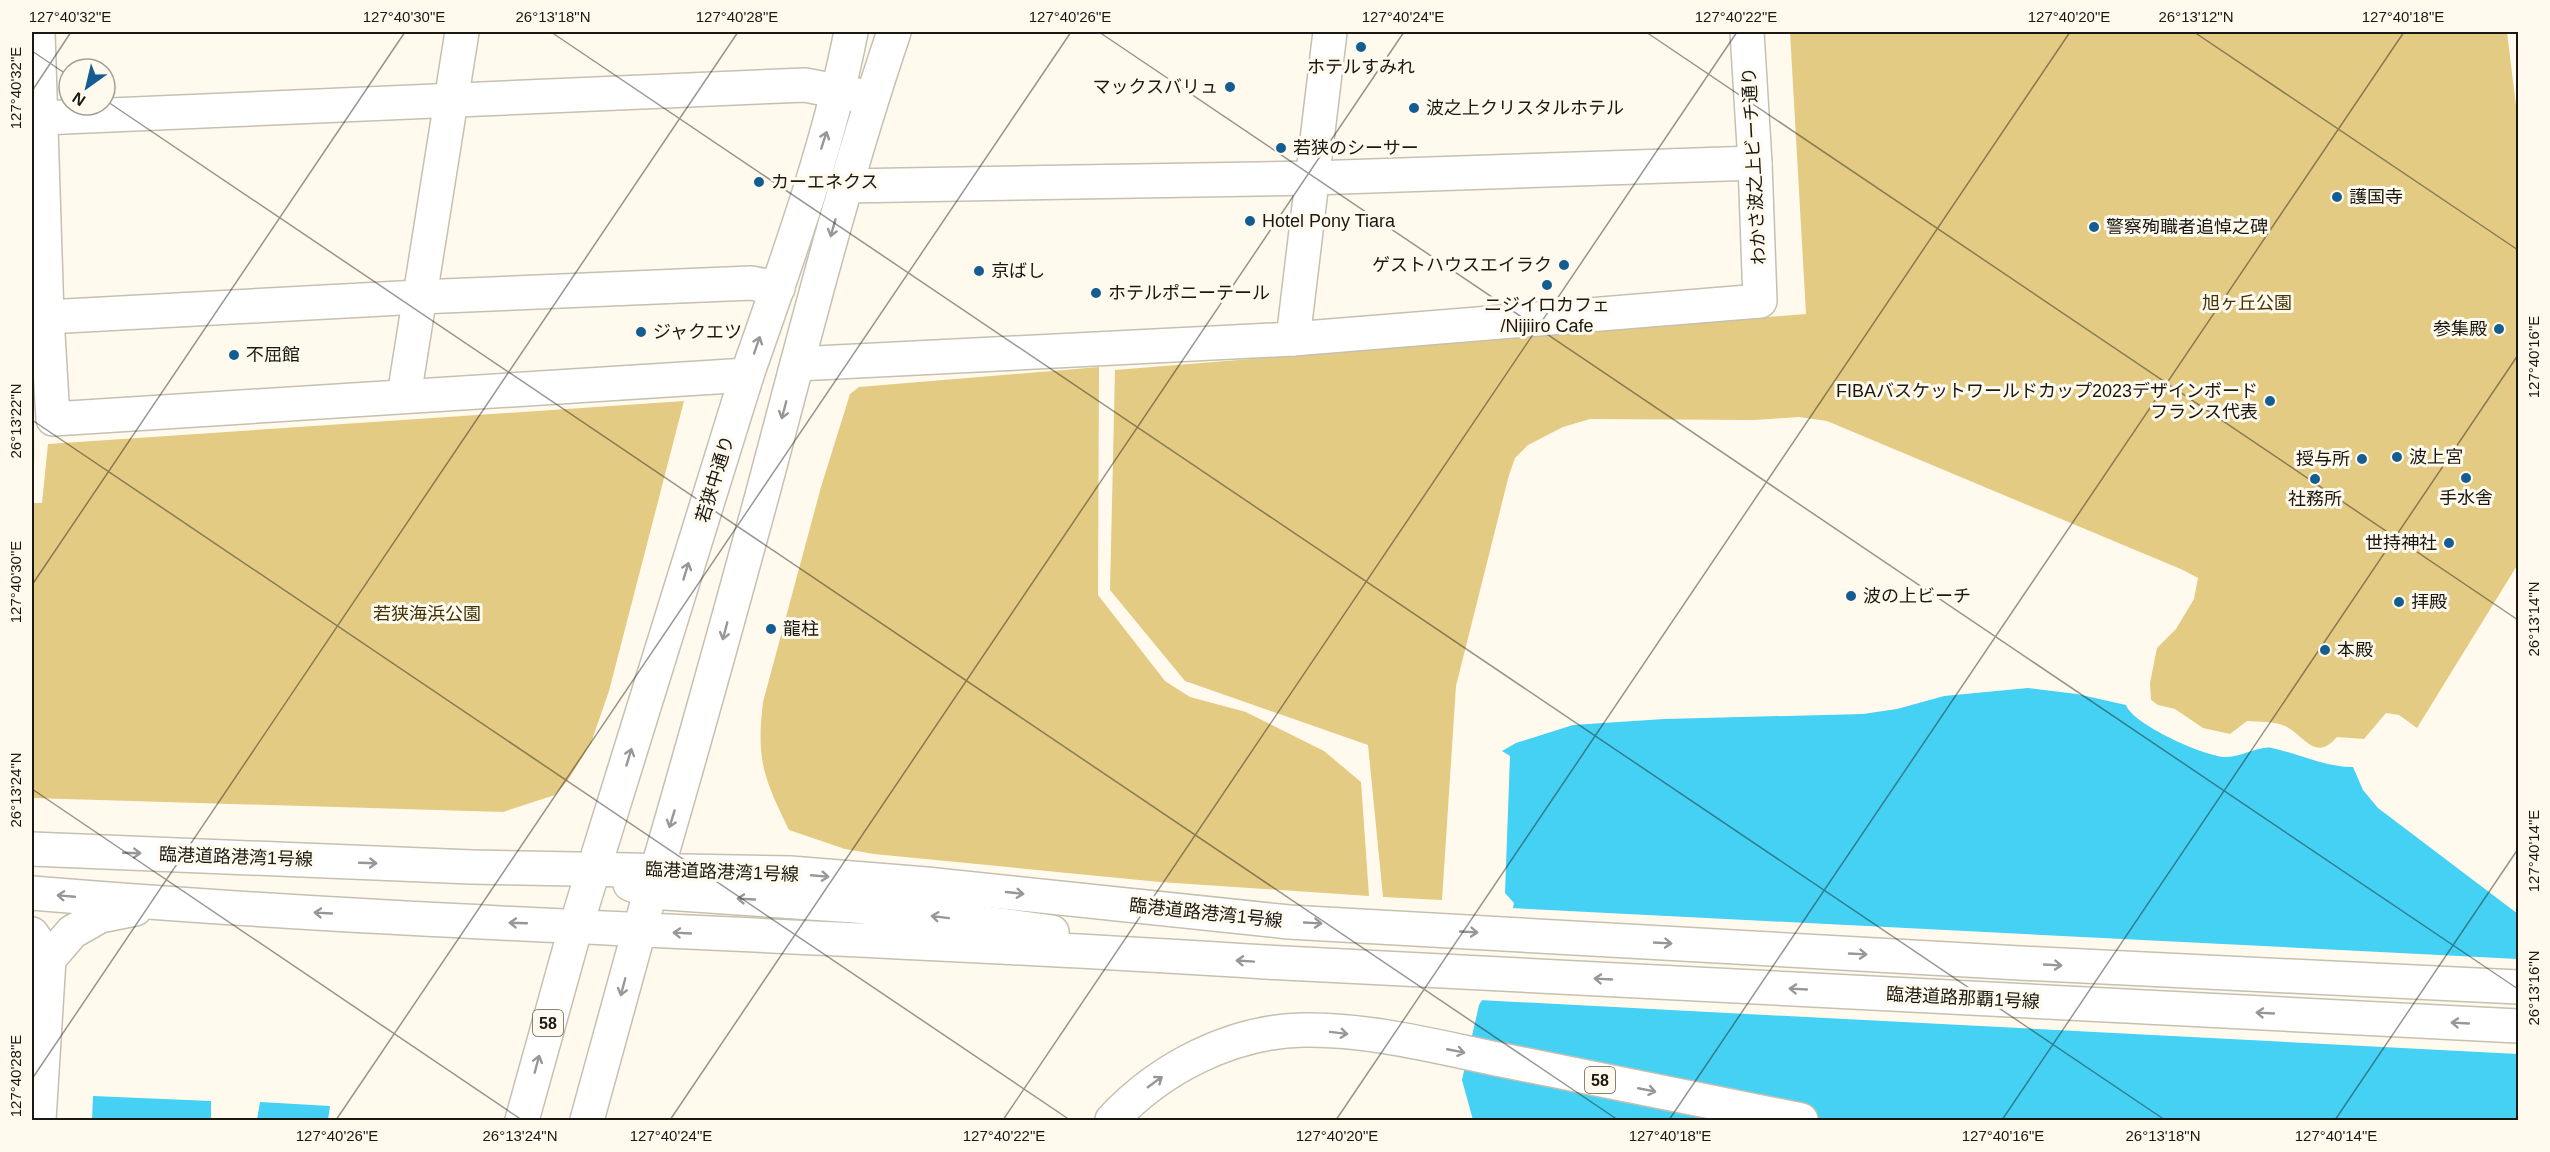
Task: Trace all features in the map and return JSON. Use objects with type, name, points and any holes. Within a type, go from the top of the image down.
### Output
[{"type":"main road","points":[[38,32],[47,317],[53,419],[747,375]]},
{"type":"main road","points":[[404,396],[462,32]]},
{"type":"main road","name":"若狭中通り","points":[[576,926],[747,375],[778,288],[839,92],[851,32]]},
{"type":"main road","points":[[587,1120],[639,931],[690,760],[845,186],[894,32]]},
{"type":"main road","points":[[796,364],[1293,339],[1330,32]]},
{"type":"main road","name":"わかさ波之上ビーチ通り","points":[[1293,339],[1760,302],[1747,32]]},
{"type":"main road","points":[[41,118],[805,85],[872,98]]},
{"type":"main road","points":[[845,186],[1312,178],[1755,163]]},
{"type":"main road","points":[[47,317],[419,297],[751,283],[778,288]]},
{"type":"main road","name":"臨港道路港湾1号線","points":[[32,849],[472,867],[595,869]]},
{"type":"main road","points":[[595,869],[654,881],[1061,933],[1121,953]]},
{"type":"main road","name":"臨港道路港湾1号線","points":[[654,881],[790,873],[926,884],[1288,922],[1410,929]]},
{"type":"main road","points":[[32,893],[163,904],[639,931],[1121,953]]},
{"type":"main road","points":[[39,1120],[42,1077],[40,947],[72,933],[100,916],[163,904]]},
{"type":"main road","name":"58","points":[[522,1120],[576,926]]},
{"type":"main road","name":"臨港道路那覇1号線","points":[[1410,929],[2020,963],[2518,987]]},
{"type":"main road","name":"臨港道路那覇1号線","points":[[1121,953],[2518,1026]]},
{"type":"main road","name":"58","points":[[1112,1120],[1132,1099],[1167,1073],[1230,1043],[1253,1037],[1304,1030],[1398,1040],[1801,1120]]},
{"type":"shaded area","points":[[32,357],[35,455],[32,489]]},
{"type":"green space","name":"旭ヶ丘公園","points":[[1790,32],[2507,32],[2518,122],[2518,564],[2417,728],[2399,715],[2386,713],[2364,739],[2337,737],[2323,747],[2311,745],[2285,726],[2271,722],[2247,721],[2230,734],[2203,728],[2175,709],[2158,705],[2151,700],[2150,683],[2157,648],[2176,629],[2194,599],[2198,578],[2183,570],[1827,421],[1799,417],[1755,420],[1590,419],[1563,427],[1528,445],[1515,458],[1509,475],[1456,686],[1442,900],[1383,897],[1368,745],[1185,681],[1110,590],[1115,370],[1806,314]]},
{"type":"green space","points":[[1099,367],[1098,595],[1165,681],[1190,697],[1246,712],[1324,751],[1361,782],[1369,896],[1160,882],[874,854],[845,849],[789,830],[773,796],[764,769],[761,740],[763,702],[821,487],[850,394],[859,387]]},
{"type":"green space","name":"若狭海浜公園","points":[[684,401],[609,691],[591,743],[568,780],[555,795],[503,812],[32,798],[32,503],[42,503],[48,444]]},
{"type":"water","points":[[2028,688],[2077,694],[2126,705],[2131,713],[2155,730],[2188,746],[2217,756],[2227,757],[2267,748],[2332,765],[2353,767],[2363,790],[2378,808],[2518,914],[2518,1120],[1473,1120],[1462,1080],[1479,1005],[1498,974],[1514,903],[1505,893],[1510,756],[1502,751],[1516,743],[1573,725],[1664,719],[1863,714],[1897,709],[1944,696]]},
{"type":"water","points":[[93,1096],[211,1101],[211,1120],[92,1120]]},
{"type":"water","points":[[260,1102],[330,1106],[328,1120],[257,1120]]},
{"type":"pier","points":[[1510,908],[2518,959],[2518,1054],[1479,1000],[1496,973]]},
{"type":"place","name":"ホテルすみれ","points":[[1361,47]]},
{"type":"place","name":"マックスバリュ","points":[[1230,87]]},
{"type":"place","name":"波之上クリスタルホテル","points":[[1414,108]]},
{"type":"place","name":"若狭のシーサー","points":[[1281,148]]},
{"type":"place","name":"カーエネクス","points":[[759,182]]},
{"type":"place","name":"護国寺","points":[[2337,197]]},
{"type":"place","name":"Hotel Pony Tiara","points":[[1250,221]]},
{"type":"place","name":"警察殉職者追悼之碑","points":[[2094,227]]},
{"type":"place","name":"ゲストハウスエイラク","points":[[1564,265]]},
{"type":"place","name":"京ばし","points":[[979,271]]},
{"type":"place","name":"ニジイロカフェ /Nijiiro Cafe","points":[[1547,285]]},
{"type":"place","name":"ホテルポニーテール","points":[[1096,293]]},
{"type":"place","name":"参集殿","points":[[2499,329]]},
{"type":"place","name":"ジャクエツ","points":[[641,332]]},
{"type":"place","name":"不屈館","points":[[234,355]]},
{"type":"place","name":"FIBAバスケットワールドカップ2023デザインボード フランス代表","points":[[2270,401]]},
{"type":"place","name":"波上宮","points":[[2397,457]]},
{"type":"place","name":"授与所","points":[[2362,459]]},
{"type":"place","name":"手水舎","points":[[2466,478]]},
{"type":"place","name":"社務所","points":[[2315,479]]},
{"type":"place","name":"世持神社","points":[[2449,543]]},
{"type":"place","name":"波の上ビーチ","points":[[1851,596]]},
{"type":"place","name":"拝殿","points":[[2399,602]]},
{"type":"place","name":"龍柱","points":[[771,629]]},
{"type":"place","name":"本殿","points":[[2325,650]]}]
